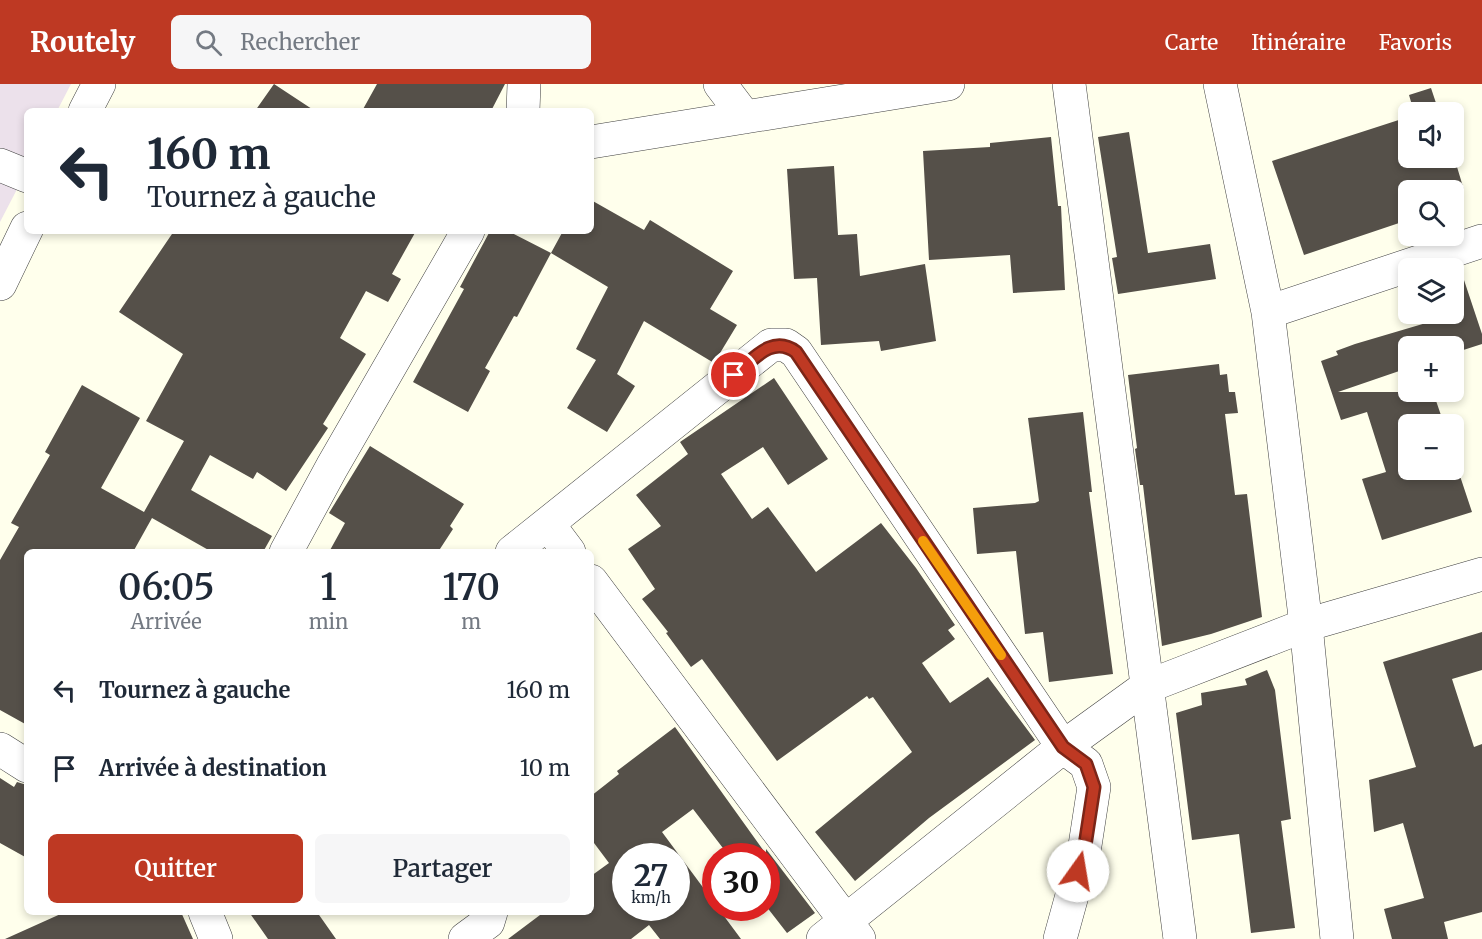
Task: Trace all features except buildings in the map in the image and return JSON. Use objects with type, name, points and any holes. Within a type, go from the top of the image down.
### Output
[{"type":"street","points":[[87,108],[99,84]]},
{"type":"street","points":[[523,108],[524,84]]},
{"type":"street","points":[[720,84],[745,117]]},
{"type":"street","points":[[1069,84],[1180,939]]},
{"type":"street","points":[[1220,84],[1268,312],[1306,625],[1337,939]]},
{"type":"street","points":[[594,142],[941,85]]},
{"type":"street","points":[[0,165],[24,175]]},
{"type":"street","points":[[0,284],[24,234]]},
{"type":"street","points":[[288,549],[332,467],[466,234]]},
{"type":"street","points":[[1268,312],[1482,240]]},
{"type":"street","points":[[516,549],[771,345],[786,345],[796,352],[1063,747],[1086,764],[1094,787],[1084,852],[1060,939]]},
{"type":"street","points":[[548,524],[567,549]]},
{"type":"street","points":[[594,585],[843,933],[1063,747],[1146,687],[1306,625],[1482,574]]},
{"type":"street","points":[[0,750],[24,764]]},
{"type":"street","points":[[206,915],[216,939]]},
{"type":"street","points":[[465,939],[488,922],[490,915]]},
{"type":"shaded area","points":[[0,84],[71,84],[59,108],[24,108],[24,176],[0,222]]},
{"type":"slow traffic","points":[[923,541],[1001,655]]},
{"type":"route","points":[[734,375],[771,345],[786,345],[796,352],[1063,747],[1086,764],[1094,787],[1084,852],[1078,871]]}]
